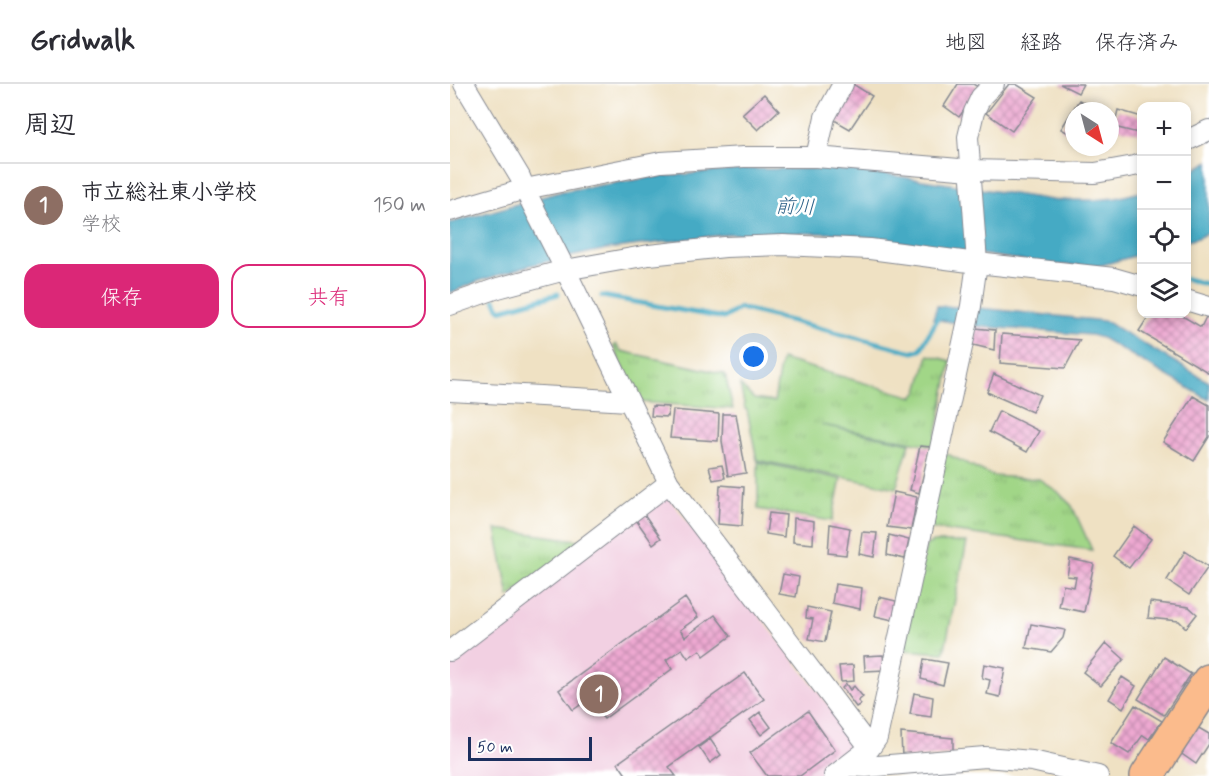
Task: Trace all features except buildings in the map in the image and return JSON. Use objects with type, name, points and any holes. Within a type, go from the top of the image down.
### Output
[{"type":"highway","points":[[1147,776],[1209,681]]},
{"type":"street","points":[[464,84],[520,177],[669,483],[870,748]]},
{"type":"street","points":[[816,157],[825,117],[843,84]]},
{"type":"street","points":[[841,771],[870,748],[877,738],[971,306],[977,260],[968,137],[974,112],[981,97],[994,84]]},
{"type":"street","points":[[1191,139],[1209,130]]},
{"type":"street","points":[[450,211],[526,191],[661,162],[744,157],[816,157],[971,175],[1095,173],[1137,164]]},
{"type":"street","points":[[450,305],[564,268],[649,255],[725,247],[783,245],[870,249],[977,260],[1114,278],[1137,285]]},
{"type":"street","points":[[1191,302],[1209,307]]},
{"type":"street","points":[[450,391],[629,401]]},
{"type":"street","points":[[450,651],[669,483]]},
{"type":"street","points":[[841,771],[985,757],[1032,761],[1098,776]]},
{"type":"shaded area","points":[[665,493],[860,746],[821,776],[450,776],[450,658]]},
{"type":"green space","points":[[616,344],[621,351],[725,374],[733,409],[639,402],[613,346]]},
{"type":"green space","points":[[928,355],[951,361],[934,446],[822,425],[910,443],[896,488],[757,460],[740,385],[754,399],[774,402],[781,359],[913,397],[918,392]]},
{"type":"green space","points":[[945,453],[993,476],[1039,479],[1058,492],[1072,506],[1092,550],[928,528]]},
{"type":"green space","points":[[758,462],[841,479],[832,521],[758,509]]},
{"type":"green space","points":[[496,529],[584,541],[509,597]]},
{"type":"green space","points":[[933,542],[967,542],[944,653],[903,650],[926,545]]},
{"type":"water","points":[[1209,161],[1209,232],[1191,240],[1191,210],[1191,172]]},
{"type":"water","name":"前川","points":[[747,169],[823,169],[871,172],[1052,200],[1092,200],[1137,193],[1137,255],[1099,266],[1054,265],[839,233],[730,234],[607,249],[531,265],[476,282],[450,293],[450,223],[563,191],[654,177]]},
{"type":"water","points":[[937,306],[1105,321],[1209,382],[1209,400],[1102,338],[1091,335],[975,326],[933,319]]},
{"type":"waterway","points":[[1191,280],[1209,285]]},
{"type":"waterway","points":[[495,300],[500,310],[558,294]]},
{"type":"waterway","points":[[602,296],[724,318],[740,308],[913,352],[920,350],[940,314]]},
{"type":"place","name":"市立総社東小学校","points":[[599,694]]}]
